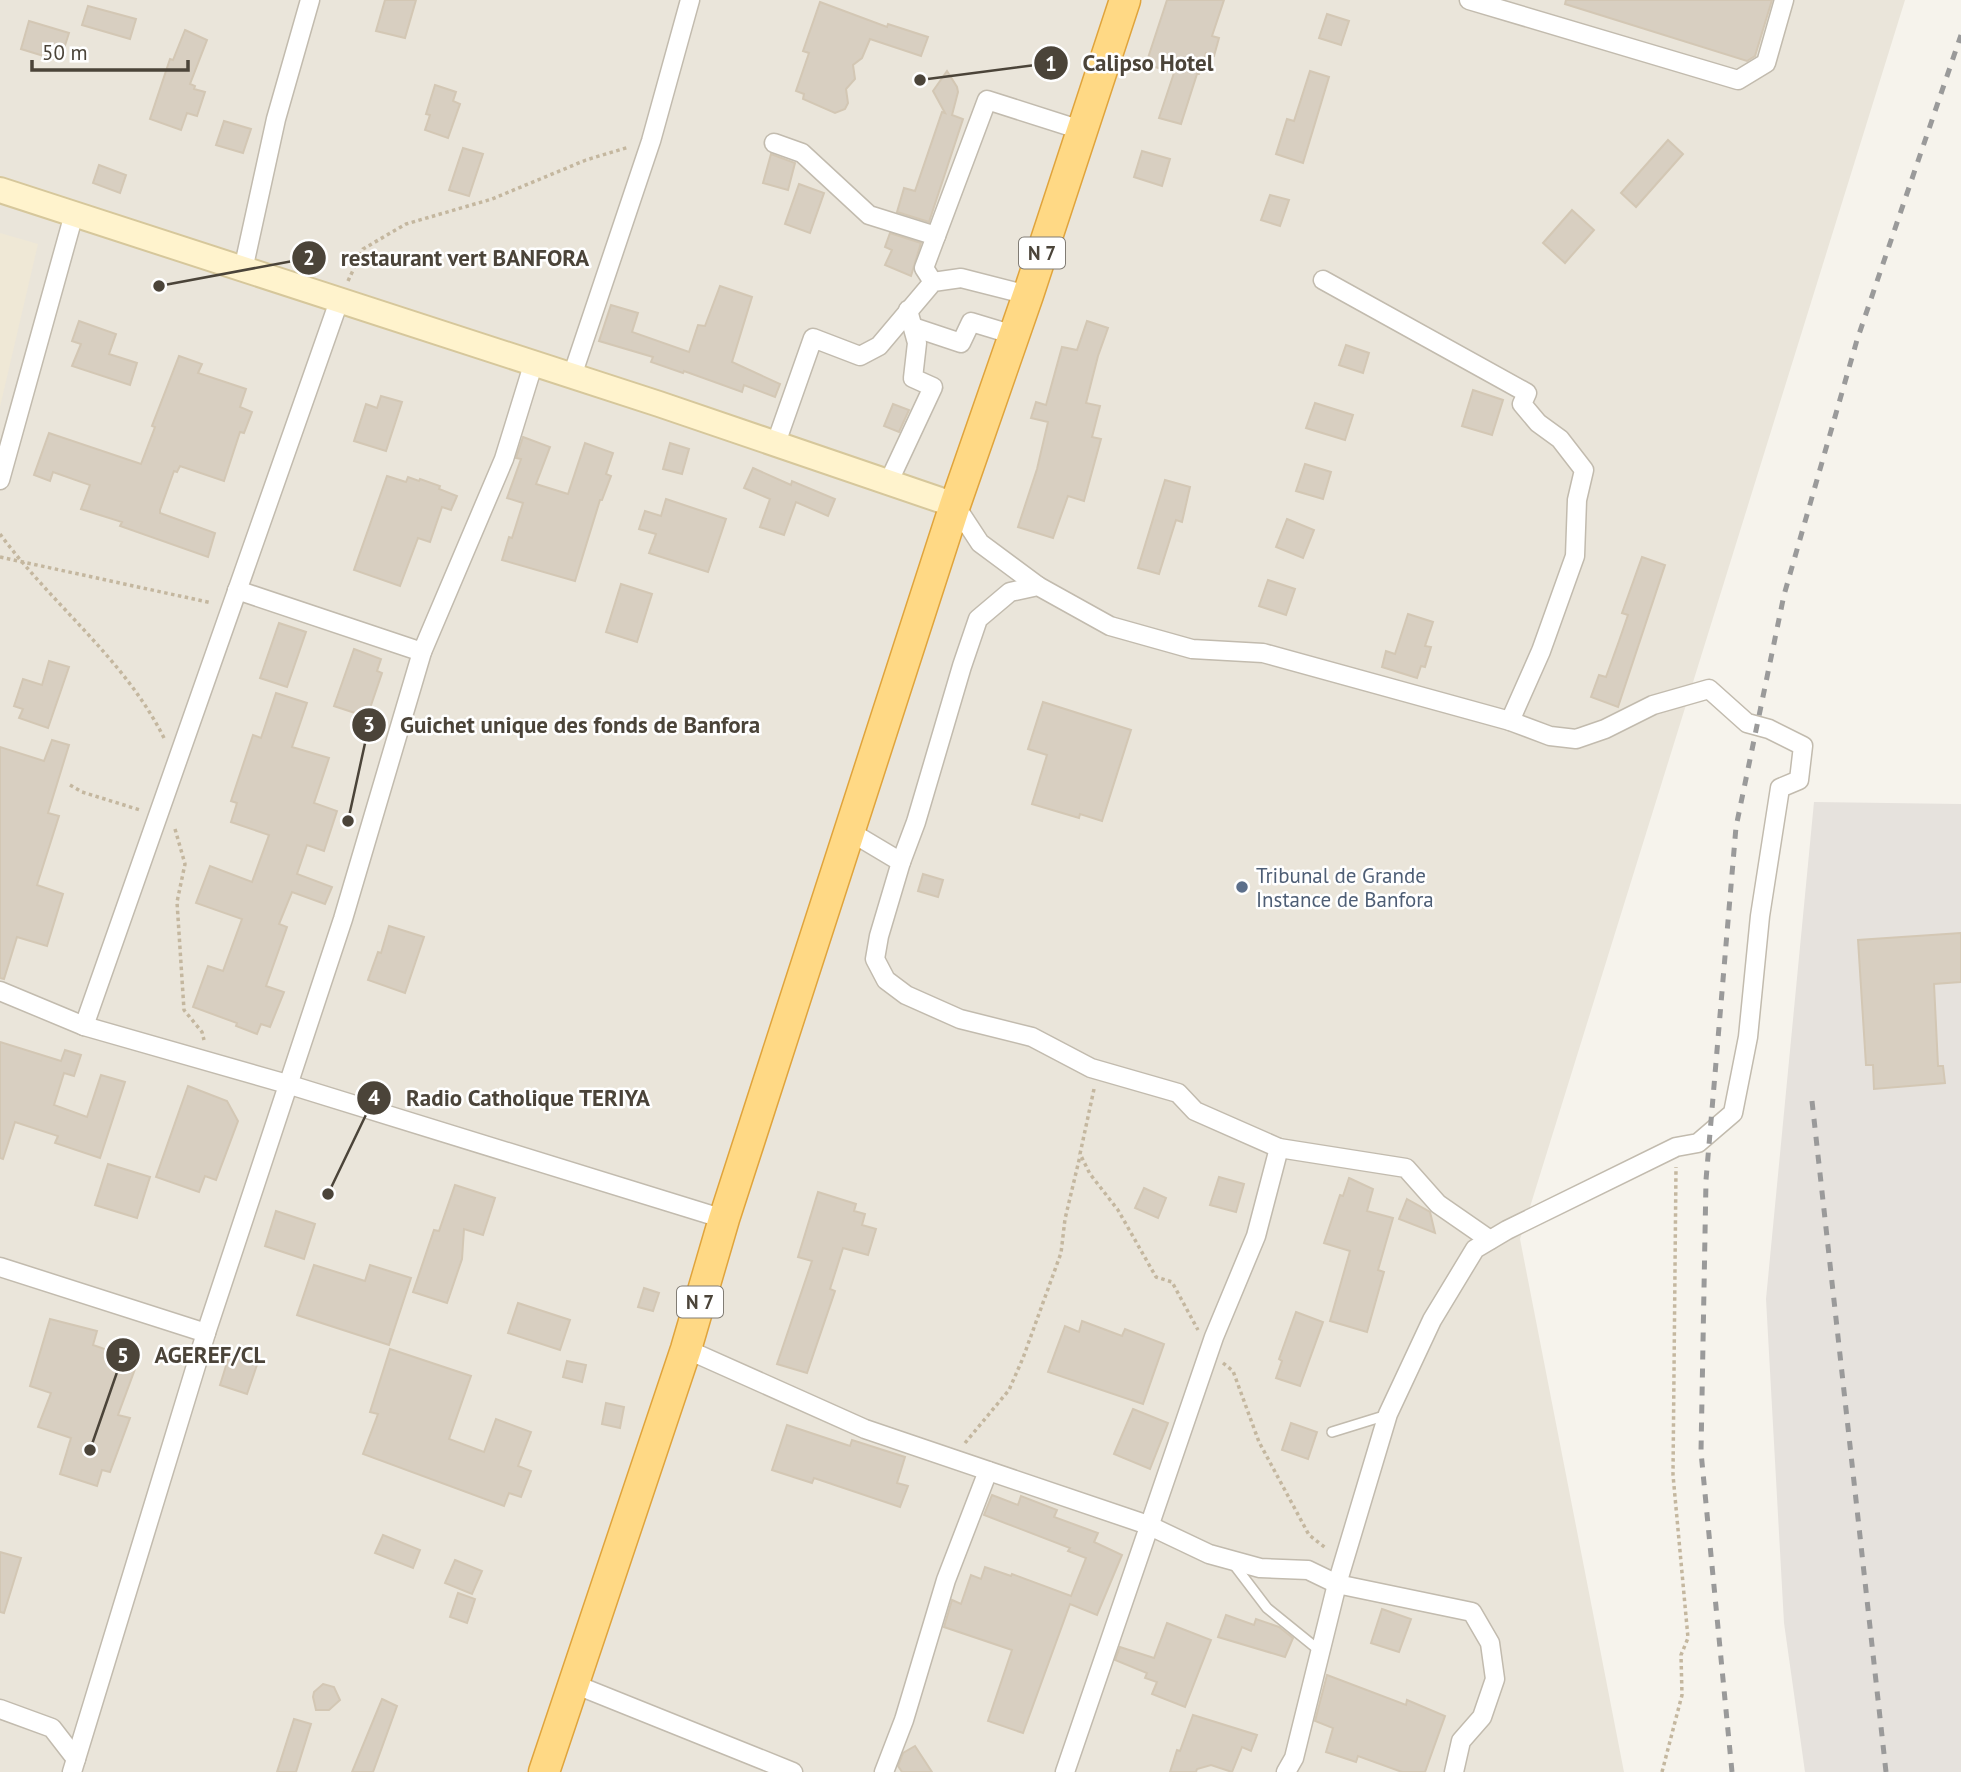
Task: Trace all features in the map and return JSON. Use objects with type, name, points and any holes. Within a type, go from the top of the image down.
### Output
[{"type":"highway","name":"N 7","points":[[544,1772],[687,1349],[724,1219],[955,505],[1028,295],[1125,0]]},
{"type":"main road","points":[[0,190],[776,443],[955,505]]},
{"type":"street","points":[[243,270],[276,119],[310,0]]},
{"type":"street","points":[[572,376],[651,141],[690,0]]},
{"type":"street","points":[[1469,0],[1738,80],[1766,63],[1784,0]]},
{"type":"street","points":[[933,282],[924,268],[987,100],[1082,130]]},
{"type":"street","points":[[774,143],[802,153],[869,215],[936,236]]},
{"type":"street","points":[[0,480],[75,214]]},
{"type":"street","points":[[776,443],[813,338],[860,356],[878,346],[910,318],[933,282],[961,278],[1028,295]]},
{"type":"street","points":[[1323,280],[1527,393],[1522,404],[1538,423],[1560,439],[1584,470],[1577,500],[1575,556],[1541,651],[1510,720]]},
{"type":"street","points":[[84,1026],[339,301]]},
{"type":"street","points":[[910,318],[961,343],[971,322],[1014,335]]},
{"type":"street","points":[[889,481],[933,387],[913,378],[916,343],[910,318]]},
{"type":"street","points":[[74,1766],[206,1333],[343,919],[422,652],[503,459],[533,365]]},
{"type":"street","points":[[955,505],[980,543],[1038,586],[1110,626],[1192,649],[1263,653],[1510,720],[1550,736],[1577,739],[1605,729],[1653,705],[1709,689],[1747,723],[1769,729],[1802,746],[1799,780],[1780,788],[1760,916],[1748,1037],[1733,1113],[1698,1143],[1676,1147],[1475,1249],[1432,1320],[1388,1415],[1337,1584],[1294,1758],[1287,1772]]},
{"type":"street","points":[[1038,586],[1010,592],[978,619],[916,822],[901,862],[875,959],[886,980],[906,995],[960,1019],[1032,1037],[1086,1065],[1178,1093],[1195,1111],[1279,1148],[1406,1168],[1438,1204],[1490,1240]]},
{"type":"street","points":[[234,599],[422,652]]},
{"type":"street","points":[[849,831],[901,862]]},
{"type":"street","points":[[0,991],[84,1026],[287,1084],[724,1219]]},
{"type":"street","points":[[1065,1772],[1209,1352],[1256,1236],[1279,1148]]},
{"type":"street","points":[[0,1267],[206,1333]]},
{"type":"street","points":[[687,1349],[865,1429],[1148,1525],[1209,1554],[1260,1568],[1308,1570],[1337,1584],[1472,1612],[1490,1643],[1494,1679],[1482,1717],[1461,1741],[1454,1772]]},
{"type":"street","points":[[884,1772],[904,1720],[946,1580],[988,1471]]},
{"type":"street","points":[[574,1684],[793,1772]]},
{"type":"street","points":[[0,1709],[51,1728],[74,1766]]},
{"type":"lane","points":[[1332,1432],[1388,1415]]},
{"type":"lane","points":[[1231,1560],[1267,1608],[1320,1651]]},
{"type":"path","points":[[339,301],[363,249],[406,224],[464,208],[595,157],[651,141]]},
{"type":"path","points":[[0,534],[21,562],[132,685],[157,723],[177,764]]},
{"type":"path","points":[[0,557],[234,599]]},
{"type":"path","points":[[70,785],[82,792],[161,808],[185,864],[177,902],[184,1010],[202,1032],[212,1062]]},
{"type":"path","points":[[952,1458],[1009,1390],[1061,1253],[1065,1219],[1094,1088],[1086,1065]]},
{"type":"path","points":[[1662,1772],[1682,1695],[1681,1655],[1688,1637],[1673,1475],[1676,1147]]},
{"type":"path","points":[[1080,1154],[1090,1174],[1118,1210],[1156,1277],[1172,1282],[1209,1352],[1233,1371],[1259,1442],[1309,1535],[1327,1549],[1333,1559],[1337,1584]]},
{"type":"shaded area","points":[[0,0],[1905,0],[1520,1239],[1624,1772],[0,1772]]},
{"type":"shaded area","points":[[0,233],[38,244],[0,407]]},
{"type":"shaded area","points":[[1814,802],[1961,804],[1961,1772],[1805,1772],[1784,1623],[1766,1299]]},
{"type":"building","points":[[385,0],[416,0],[405,38],[376,31]]},
{"type":"building","points":[[1167,0],[1224,0],[1212,36],[1219,38],[1214,56],[1206,53],[1181,124],[1159,118],[1174,73],[1146,64]]},
{"type":"building","points":[[1566,0],[1772,0],[1755,56],[1747,61],[1565,4]]},
{"type":"building","points":[[820,2],[887,27],[888,24],[928,37],[921,56],[870,39],[862,58],[853,65],[855,79],[846,89],[848,103],[845,109],[835,113],[803,99],[804,94],[796,91],[809,53],[803,51]]},
{"type":"building","points":[[88,6],[136,19],[130,39],[82,25]]},
{"type":"building","points":[[1327,14],[1349,21],[1341,45],[1319,38]]},
{"type":"building","points":[[29,21],[69,33],[60,61],[21,49]]},
{"type":"building","points":[[185,30],[207,40],[190,84],[195,86],[194,89],[205,92],[197,116],[187,113],[181,130],[150,119],[170,59],[173,60]]},
{"type":"building","points":[[947,71],[958,92],[952,115],[963,119],[929,222],[897,212],[904,188],[915,191],[942,112],[945,113],[933,91]]},
{"type":"building","points":[[1310,71],[1329,77],[1303,163],[1276,154],[1287,119],[1294,121]]},
{"type":"building","points":[[435,85],[456,92],[453,101],[460,104],[448,138],[425,130],[430,115],[426,114]]},
{"type":"building","points":[[224,121],[251,129],[243,153],[216,145]]},
{"type":"building","points":[[1668,140],[1683,154],[1636,207],[1621,193]]},
{"type":"building","points":[[463,148],[483,154],[469,196],[449,190]]},
{"type":"building","points":[[1142,151],[1170,159],[1162,186],[1134,177]]},
{"type":"building","points":[[771,154],[795,163],[788,190],[763,183]]},
{"type":"building","points":[[99,165],[126,175],[120,193],[93,183]]},
{"type":"building","points":[[799,184],[824,193],[810,233],[785,224]]},
{"type":"building","points":[[1270,195],[1289,200],[1280,226],[1261,220]]},
{"type":"building","points":[[1572,210],[1594,230],[1565,263],[1543,243]]},
{"type":"building","points":[[890,233],[921,243],[911,276],[885,265],[892,250],[885,247]]},
{"type":"building","points":[[720,286],[752,297],[732,362],[780,384],[775,397],[744,385],[742,392],[651,362],[653,357],[599,341],[611,305],[638,313],[632,332],[689,352],[698,325],[705,326]]},
{"type":"building","points":[[79,321],[116,334],[109,354],[137,363],[130,385],[72,366],[81,344],[72,341]]},
{"type":"building","points":[[1087,321],[1108,328],[1086,403],[1100,406],[1092,437],[1101,439],[1084,501],[1068,496],[1053,538],[1018,527],[1037,469],[1048,422],[1031,418],[1036,402],[1046,405],[1062,347],[1077,350]]},
{"type":"building","points":[[1346,345],[1369,353],[1363,373],[1339,365]]},
{"type":"building","points":[[179,356],[202,364],[198,373],[246,389],[240,407],[252,412],[244,433],[240,432],[224,481],[180,466],[177,472],[174,471],[160,510],[160,513],[215,533],[208,557],[120,526],[122,522],[81,509],[90,485],[53,472],[50,481],[34,475],[49,433],[141,464],[155,427],[152,426]]},
{"type":"building","points":[[1473,390],[1503,400],[1492,435],[1462,426]]},
{"type":"building","points":[[381,396],[402,402],[386,451],[354,441],[366,404],[377,408]]},
{"type":"building","points":[[1315,403],[1353,415],[1345,440],[1306,428]]},
{"type":"building","points":[[893,404],[909,410],[899,432],[884,426]]},
{"type":"building","points":[[523,437],[550,447],[536,484],[568,494],[585,443],[613,453],[606,474],[611,476],[600,500],[575,581],[502,560],[523,503],[507,498],[521,459],[516,458]]},
{"type":"building","points":[[670,443],[689,449],[682,474],[663,469]]},
{"type":"building","points":[[1305,464],[1331,472],[1323,499],[1296,491]]},
{"type":"building","points":[[753,468],[791,485],[792,481],[835,499],[828,516],[796,502],[784,535],[760,527],[770,499],[744,488]]},
{"type":"building","points":[[387,476],[406,482],[408,477],[419,481],[420,479],[457,496],[451,510],[442,507],[430,542],[418,538],[400,586],[354,570]]},
{"type":"building","points":[[1165,480],[1190,487],[1182,522],[1176,520],[1159,574],[1138,568]]},
{"type":"building","points":[[666,499],[726,519],[708,572],[649,553],[656,534],[639,529],[645,511],[661,516]]},
{"type":"building","points":[[1287,519],[1314,530],[1303,558],[1276,547]]},
{"type":"building","points":[[1642,557],[1665,565],[1618,707],[1591,697],[1599,675],[1606,677],[1628,615],[1622,613]]},
{"type":"building","points":[[1268,580],[1295,589],[1286,615],[1259,606]]},
{"type":"building","points":[[621,584],[652,594],[637,642],[606,632]]},
{"type":"building","points":[[1408,614],[1433,622],[1425,646],[1431,647],[1425,667],[1421,666],[1417,678],[1382,667],[1386,651],[1395,654]]},
{"type":"building","points":[[279,623],[306,632],[287,687],[260,678]]},
{"type":"building","points":[[354,649],[381,659],[377,671],[382,673],[367,717],[334,706]]},
{"type":"building","points":[[49,661],[69,667],[48,728],[19,718],[23,709],[14,706],[23,679],[42,685]]},
{"type":"building","points":[[276,693],[307,703],[292,747],[329,758],[314,803],[337,811],[324,851],[307,845],[297,874],[332,887],[325,904],[292,892],[279,924],[287,927],[266,986],[284,992],[270,1027],[261,1024],[257,1034],[236,1026],[237,1023],[193,1007],[208,966],[223,971],[242,919],[196,903],[210,866],[252,882],[269,835],[231,822],[237,803],[231,801],[253,735],[261,738]]},
{"type":"building","points":[[1043,702],[1131,730],[1102,821],[1080,814],[1079,818],[1032,804],[1047,755],[1028,749]]},
{"type":"building","points":[[52,740],[69,745],[48,813],[59,816],[37,885],[63,894],[47,946],[17,937],[4,979],[0,978],[0,747],[44,761]]},
{"type":"building","points":[[923,874],[943,880],[938,897],[918,891]]},
{"type":"building","points":[[389,926],[424,937],[405,993],[368,980],[378,952],[381,953]]},
{"type":"building","points":[[1961,933],[1961,982],[1934,984],[1938,1066],[1943,1066],[1945,1083],[1874,1089],[1873,1065],[1866,1065],[1858,940]]},
{"type":"building","points":[[0,1042],[61,1061],[65,1050],[81,1055],[74,1076],[64,1073],[54,1105],[87,1117],[101,1075],[125,1082],[100,1158],[55,1143],[58,1136],[15,1122],[3,1159],[0,1158]]},
{"type":"building","points":[[188,1086],[227,1101],[238,1121],[216,1180],[205,1176],[199,1192],[156,1177]]},
{"type":"building","points":[[108,1164],[150,1177],[137,1218],[95,1205]]},
{"type":"building","points":[[1219,1177],[1244,1184],[1236,1212],[1210,1205]]},
{"type":"building","points":[[1349,1178],[1373,1189],[1367,1211],[1393,1218],[1378,1270],[1384,1272],[1367,1332],[1330,1321],[1350,1251],[1324,1243],[1340,1195],[1343,1196]]},
{"type":"building","points":[[455,1185],[495,1198],[483,1235],[464,1229],[462,1259],[447,1303],[413,1292],[434,1230],[439,1231]]},
{"type":"building","points":[[1144,1188],[1166,1198],[1158,1218],[1135,1208]]},
{"type":"building","points":[[818,1192],[856,1204],[854,1211],[865,1214],[862,1225],[876,1229],[868,1255],[843,1248],[830,1289],[835,1291],[807,1373],[777,1364],[812,1261],[798,1257]]},
{"type":"building","points":[[1407,1199],[1430,1212],[1435,1233],[1399,1219]]},
{"type":"building","points":[[276,1211],[315,1224],[304,1259],[265,1246]]},
{"type":"building","points":[[314,1265],[365,1281],[370,1265],[411,1278],[389,1345],[297,1315]]},
{"type":"building","points":[[644,1288],[659,1293],[653,1311],[638,1307]]},
{"type":"building","points":[[518,1303],[570,1320],[560,1350],[508,1333]]},
{"type":"building","points":[[1296,1312],[1323,1322],[1300,1386],[1276,1378],[1282,1361],[1279,1359]]},
{"type":"building","points":[[50,1319],[97,1331],[93,1345],[125,1356],[122,1364],[135,1369],[118,1415],[130,1418],[110,1472],[102,1470],[97,1486],[60,1474],[71,1438],[38,1427],[51,1393],[30,1386]]},
{"type":"building","points":[[1082,1321],[1122,1336],[1125,1329],[1164,1344],[1143,1404],[1048,1372],[1065,1326],[1079,1332]]},
{"type":"building","points":[[390,1349],[471,1376],[449,1439],[484,1452],[496,1419],[531,1432],[518,1466],[531,1471],[521,1497],[509,1493],[504,1506],[363,1454],[378,1414],[370,1412]]},
{"type":"building","points":[[230,1353],[258,1362],[247,1394],[220,1385]]},
{"type":"building","points":[[567,1361],[586,1365],[582,1382],[563,1377]]},
{"type":"building","points":[[606,1403],[624,1407],[620,1428],[602,1424]]},
{"type":"building","points":[[1133,1409],[1168,1423],[1150,1469],[1114,1454]]},
{"type":"building","points":[[1291,1423],[1317,1432],[1308,1459],[1282,1450]]},
{"type":"building","points":[[787,1425],[850,1446],[852,1440],[905,1457],[897,1483],[908,1486],[900,1507],[814,1478],[812,1483],[772,1470]]},
{"type":"building","points":[[992,1495],[1018,1505],[1021,1496],[1057,1510],[1054,1517],[1098,1533],[1094,1542],[1122,1555],[1097,1615],[1070,1604],[1023,1733],[988,1721],[1012,1650],[944,1627],[952,1600],[961,1604],[971,1575],[981,1579],[985,1567],[1071,1596],[1086,1558],[1068,1551],[1070,1548],[984,1515]]},
{"type":"building","points":[[383,1535],[420,1550],[413,1568],[375,1553]]},
{"type":"building","points":[[0,1552],[21,1558],[4,1613],[0,1612]]},
{"type":"building","points":[[455,1560],[482,1571],[472,1594],[445,1583]]},
{"type":"building","points":[[458,1593],[475,1599],[467,1623],[450,1617]]},
{"type":"building","points":[[1382,1609],[1411,1619],[1399,1652],[1371,1643]]},
{"type":"building","points":[[1226,1615],[1254,1625],[1256,1619],[1279,1627],[1293,1638],[1285,1657],[1218,1637]]},
{"type":"building","points":[[1167,1623],[1211,1640],[1185,1707],[1152,1694],[1157,1682],[1145,1678],[1147,1673],[1115,1660],[1120,1647],[1154,1658]]},
{"type":"building","points":[[1327,1675],[1406,1705],[1407,1700],[1445,1716],[1425,1772],[1402,1772],[1358,1756],[1356,1762],[1326,1752],[1333,1728],[1315,1721]]},
{"type":"building","points":[[323,1684],[334,1687],[340,1700],[329,1710],[316,1710],[314,1692]]},
{"type":"building","points":[[382,1699],[397,1706],[373,1772],[352,1772]]},
{"type":"building","points":[[1193,1715],[1257,1735],[1251,1751],[1242,1747],[1232,1772],[1211,1765],[1197,1769],[1196,1772],[1170,1772]]},
{"type":"building","points":[[294,1719],[311,1724],[296,1772],[277,1772]]},
{"type":"building","points":[[915,1746],[932,1772],[902,1772],[898,1766],[903,1753]]},
{"type":"railway","points":[[1732,1772],[1701,1452],[1706,1180],[1736,827],[1784,595],[1857,340],[1961,35]]},
{"type":"railway","points":[[1812,1101],[1886,1772]]},
{"type":"place","name":"Calipso Hotel","points":[[920,80]]},
{"type":"place","name":"restaurant vert BANFORA","points":[[159,286]]},
{"type":"place","name":"Guichet unique des fonds de Banfora","points":[[348,821]]},
{"type":"place","name":"Tribunal de Grande Instance de Banfora","points":[[1242,887]]},
{"type":"place","name":"Radio Catholique TERIYA","points":[[328,1194]]},
{"type":"place","name":"AGEREF/CL","points":[[90,1450]]}]
